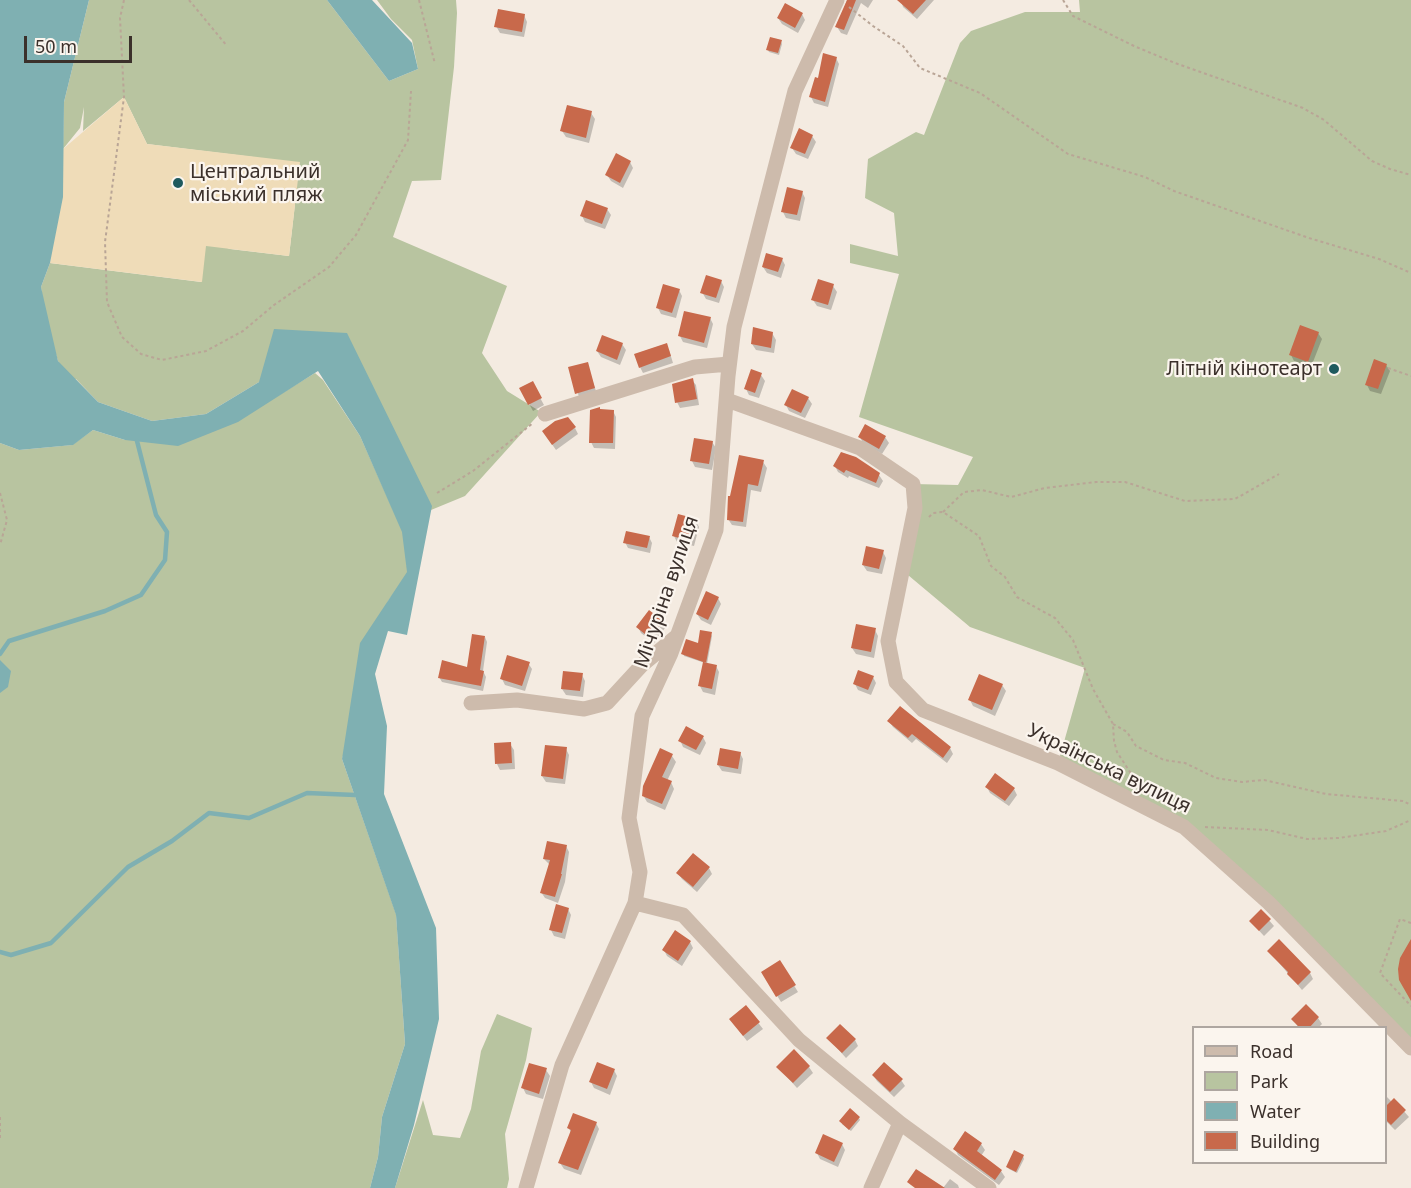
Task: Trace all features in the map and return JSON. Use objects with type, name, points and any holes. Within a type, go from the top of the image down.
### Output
[{"type":"street","name":"Мічуріна вулиця","points":[[526,1188],[562,1065],[635,903],[640,872],[630,818],[642,716],[677,636],[716,530],[734,327],[795,91],[842,3]]},
{"type":"street","points":[[545,414],[695,367],[729,364]]},
{"type":"street","name":"Українська вулиця","points":[[727,400],[860,448],[913,484],[915,508],[888,641],[897,682],[923,710],[1058,763],[1184,827],[1269,903],[1411,1048]]},
{"type":"street","points":[[471,703],[517,700],[584,709],[607,703],[642,665],[677,636]]},
{"type":"street","points":[[635,903],[683,915],[799,1041],[900,1123],[989,1188]]},
{"type":"street","points":[[871,1188],[900,1123]]},
{"type":"path","points":[[124,0],[120,18],[124,96],[105,242],[107,302],[122,338],[141,354],[162,360],[206,351],[243,331],[274,305],[329,267],[356,236],[408,140],[411,91]]},
{"type":"path","points":[[189,0],[227,46]]},
{"type":"path","points":[[419,0],[435,64]]},
{"type":"path","points":[[1063,0],[1073,16],[1134,46],[1175,63],[1304,108],[1324,120],[1372,161],[1411,175]]},
{"type":"path","points":[[842,3],[903,46],[920,68],[980,93],[1068,154],[1144,177],[1174,191],[1309,238],[1379,259],[1411,273]]},
{"type":"path","points":[[1388,368],[1411,376]]},
{"type":"path","points":[[437,493],[473,471],[545,414]]},
{"type":"path","points":[[909,538],[933,513],[943,512],[963,492],[982,490],[1011,497],[1045,488],[1096,482],[1125,482],[1185,501],[1235,499],[1279,474]]},
{"type":"path","points":[[0,493],[7,520],[0,545]]},
{"type":"path","points":[[943,512],[979,536],[991,566],[1005,577],[1017,597],[1055,618],[1073,640],[1093,689],[1113,724],[1117,752],[1154,812]]},
{"type":"path","points":[[1113,724],[1127,732],[1136,746],[1164,760],[1185,763],[1216,778],[1242,782],[1264,780],[1326,794],[1393,800],[1411,804]]},
{"type":"path","points":[[1184,827],[1268,830],[1307,839],[1339,838],[1386,831],[1411,820]]},
{"type":"path","points":[[1411,923],[1400,919],[1380,973],[1411,1006]]},
{"type":"path","points":[[0,1117],[0,1138]]},
{"type":"green space","points":[[89,0],[327,0],[389,81],[418,69],[412,40],[391,19],[377,0],[456,0],[454,67],[441,180],[412,181],[393,237],[507,286],[482,353],[507,391],[541,412],[465,496],[431,510],[353,353],[259,382],[206,414],[152,421],[98,402],[76,379],[70,382],[58,361],[45,318],[41,287],[50,263],[201,282],[202,246],[214,243],[230,249],[289,256],[295,204],[253,157],[147,144],[124,97],[83,131],[84,107],[80,128],[63,149],[64,102]]},
{"type":"green space","points":[[1079,0],[1411,0],[1411,1043],[1184,827],[1058,763],[1085,668],[970,627],[902,570],[913,484],[958,485],[973,457],[859,417],[899,274],[850,263],[850,244],[898,256],[894,213],[865,198],[868,159],[916,132],[924,135],[960,43],[971,31],[1025,12],[1080,12]]},
{"type":"green space","points":[[315,373],[323,380],[360,436],[403,532],[408,575],[388,601],[342,759],[396,914],[405,1044],[382,1117],[378,1157],[370,1188],[0,1188],[0,443],[19,450],[72,445],[93,430],[125,440],[238,420]]},
{"type":"green space","points":[[497,1014],[532,1028],[526,1060],[505,1134],[509,1179],[507,1188],[395,1188],[423,1100],[433,1135],[460,1138],[471,1109],[481,1051]]},
{"type":"sand","name":"Центральний міський пляж","points":[[124,97],[147,144],[300,162],[289,256],[206,246],[202,282],[50,263],[63,149]]},
{"type":"water","points":[[0,0],[89,0],[64,102],[63,197],[50,263],[41,287],[58,361],[98,402],[152,421],[206,414],[259,382],[274,329],[347,333],[432,506],[407,635],[388,631],[375,674],[387,726],[384,794],[436,928],[439,1019],[414,1125],[395,1188],[370,1188],[378,1157],[382,1117],[405,1044],[396,915],[342,759],[360,643],[407,572],[402,532],[360,436],[318,371],[238,422],[178,446],[125,440],[93,430],[73,445],[19,450],[0,443]]},
{"type":"water","points":[[327,0],[372,0],[412,43],[418,69],[389,81]]},
{"type":"water","points":[[0,660],[11,671],[8,687],[0,693]]},
{"type":"building","points":[[847,0],[856,0],[844,30],[835,27]]},
{"type":"building","points":[[897,0],[926,0],[913,14]]},
{"type":"building","points":[[785,3],[803,13],[795,28],[777,18]]},
{"type":"building","points":[[498,9],[525,14],[522,32],[494,27]]},
{"type":"building","points":[[770,37],[782,40],[778,53],[766,50]]},
{"type":"building","points":[[823,53],[837,57],[825,102],[809,97],[815,77],[818,78]]},
{"type":"building","points":[[567,105],[592,111],[586,138],[560,131]]},
{"type":"building","points":[[799,128],[813,135],[805,154],[790,148]]},
{"type":"building","points":[[616,153],[631,161],[620,183],[605,175]]},
{"type":"building","points":[[787,187],[803,191],[797,215],[781,212]]},
{"type":"building","points":[[586,200],[608,208],[602,224],[580,216]]},
{"type":"building","points":[[766,253],[783,258],[778,272],[762,267]]},
{"type":"building","points":[[706,275],[722,280],[716,298],[700,293]]},
{"type":"building","points":[[818,279],[834,284],[828,305],[811,300]]},
{"type":"building","points":[[663,284],[680,289],[672,313],[656,308]]},
{"type":"building","points":[[684,311],[711,317],[704,343],[678,336]]},
{"type":"building","points":[[1300,325],[1319,332],[1308,362],[1289,355]]},
{"type":"building","points":[[753,327],[773,332],[771,348],[751,344]]},
{"type":"building","points":[[602,335],[623,343],[617,360],[596,351]]},
{"type":"building","points":[[667,343],[671,356],[639,368],[634,354]]},
{"type":"building","points":[[1374,359],[1387,364],[1378,389],[1365,385]]},
{"type":"building","points":[[588,362],[595,388],[575,394],[568,367]]},
{"type":"building","points":[[751,369],[762,373],[755,393],[744,389]]},
{"type":"building","points":[[693,378],[697,399],[675,403],[672,384]]},
{"type":"building","points":[[533,381],[542,398],[528,405],[519,388]]},
{"type":"building","points":[[792,389],[809,397],[801,413],[784,405]]},
{"type":"building","points":[[600,407],[600,409],[614,410],[613,443],[589,443],[590,410]]},
{"type":"building","points":[[568,417],[576,427],[552,445],[542,431],[555,421]]},
{"type":"building","points":[[865,424],[886,436],[879,449],[858,437]]},
{"type":"building","points":[[694,438],[713,441],[709,464],[690,461]]},
{"type":"building","points":[[841,452],[856,457],[880,473],[876,483],[846,470],[844,473],[833,466]]},
{"type":"building","points":[[739,455],[764,460],[758,486],[748,484],[743,522],[727,520],[728,496],[730,496]]},
{"type":"building","points":[[678,514],[697,519],[690,541],[672,536]]},
{"type":"building","points":[[626,531],[650,536],[647,548],[623,543]]},
{"type":"building","points":[[866,546],[884,550],[879,569],[862,565]]},
{"type":"building","points":[[706,591],[719,597],[708,620],[696,614]]},
{"type":"building","points":[[649,610],[663,621],[650,638],[636,627]]},
{"type":"building","points":[[856,624],[876,628],[871,652],[851,648]]},
{"type":"building","points":[[700,630],[712,632],[706,663],[681,654],[686,639],[698,643]]},
{"type":"building","points":[[472,634],[485,636],[480,670],[484,671],[481,686],[438,678],[442,660],[467,667]]},
{"type":"building","points":[[507,655],[530,662],[522,686],[500,679]]},
{"type":"building","points":[[703,662],[717,665],[712,689],[698,686]]},
{"type":"building","points":[[858,670],[874,676],[868,690],[853,684]]},
{"type":"building","points":[[563,671],[583,673],[580,691],[561,689]]},
{"type":"building","points":[[979,674],[1003,684],[992,710],[968,700]]},
{"type":"building","points":[[900,706],[951,747],[943,758],[912,734],[908,738],[887,721]]},
{"type":"building","points":[[686,726],[704,736],[696,750],[678,741]]},
{"type":"building","points":[[511,742],[512,763],[495,764],[494,743]]},
{"type":"building","points":[[545,745],[567,747],[563,779],[541,776]]},
{"type":"building","points":[[660,748],[673,754],[662,777],[672,781],[662,804],[642,796],[643,786]]},
{"type":"building","points":[[720,748],[741,752],[738,769],[717,765]]},
{"type":"building","points":[[995,773],[1015,788],[1005,801],[985,787]]},
{"type":"building","points":[[547,841],[567,845],[555,897],[540,893],[550,860],[543,859]]},
{"type":"building","points":[[693,853],[710,867],[693,887],[676,873]]},
{"type":"building","points":[[556,904],[569,908],[562,933],[549,930]]},
{"type":"building","points":[[1261,909],[1271,919],[1259,931],[1249,921]]},
{"type":"building","points":[[675,930],[691,941],[678,961],[662,950]]},
{"type":"building","points":[[1279,939],[1311,972],[1298,985],[1267,951]]},
{"type":"building","points":[[1411,939],[1411,1001],[1399,980],[1398,969],[1400,958]]},
{"type":"building","points":[[780,960],[796,985],[776,997],[761,972]]},
{"type":"building","points":[[1306,1004],[1319,1017],[1311,1026],[1298,1026],[1291,1019]]},
{"type":"building","points":[[746,1005],[760,1022],[743,1036],[729,1019]]},
{"type":"building","points":[[840,1024],[856,1039],[842,1053],[826,1038]]},
{"type":"building","points":[[794,1049],[810,1066],[793,1083],[776,1067]]},
{"type":"building","points":[[597,1062],[615,1069],[607,1089],[589,1082]]},
{"type":"building","points":[[884,1062],[903,1079],[890,1092],[872,1075]]},
{"type":"building","points":[[529,1063],[547,1068],[539,1094],[521,1088]]},
{"type":"building","points":[[1394,1098],[1406,1110],[1391,1125],[1387,1121],[1387,1105]]},
{"type":"building","points":[[850,1108],[860,1117],[849,1130],[839,1121]]},
{"type":"building","points":[[573,1113],[597,1122],[578,1170],[558,1163],[571,1130],[567,1128]]},
{"type":"building","points":[[965,1131],[982,1143],[977,1151],[1002,1170],[995,1180],[953,1149]]},
{"type":"building","points":[[823,1134],[843,1143],[834,1162],[815,1153]]},
{"type":"building","points":[[1014,1150],[1024,1155],[1016,1172],[1006,1167]]},
{"type":"building","points":[[916,1169],[945,1188],[915,1188],[907,1182]]},
{"type":"waterway","points":[[0,654],[9,641],[105,611],[141,595],[165,560],[167,532],[156,515],[137,441]]},
{"type":"waterway","points":[[0,952],[11,955],[51,943],[128,867],[172,841],[209,813],[249,818],[307,793],[355,795]]},
{"type":"place","name":"Центральний міський пляж","points":[[178,183]]},
{"type":"place","name":"Літній кінотеарт","points":[[1334,369]]}]
